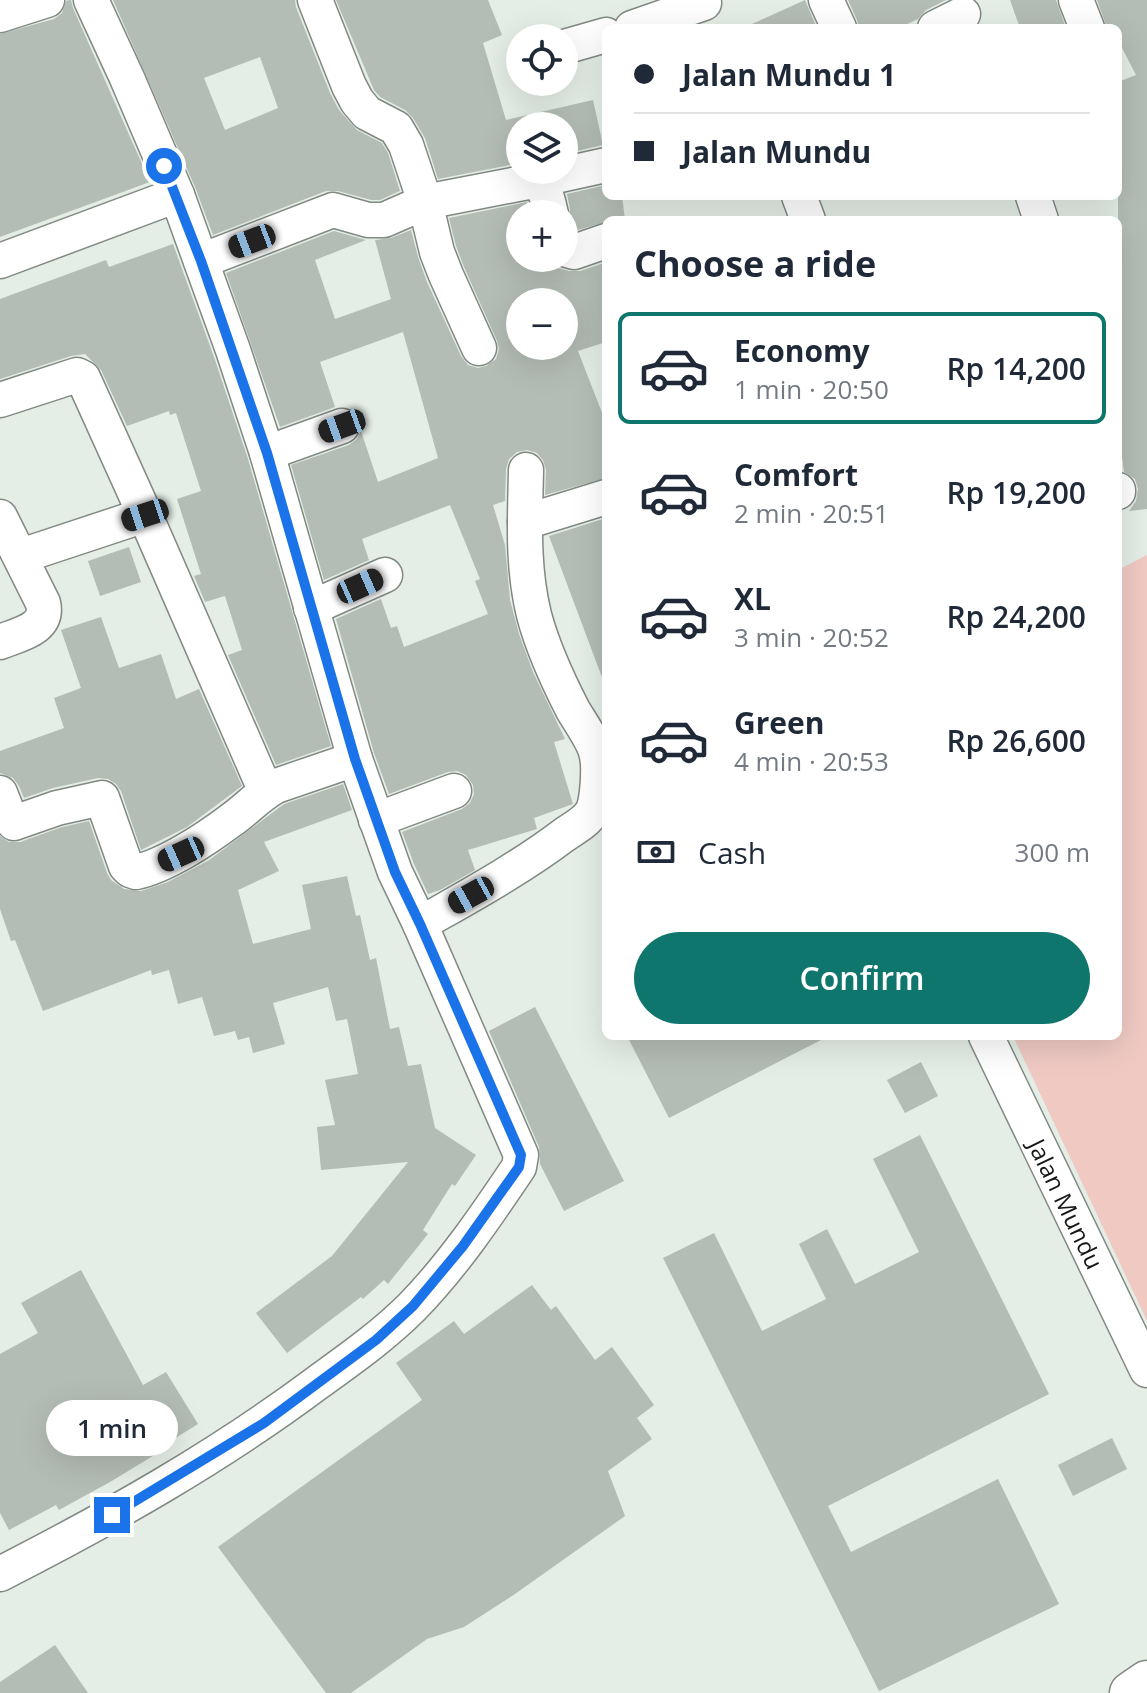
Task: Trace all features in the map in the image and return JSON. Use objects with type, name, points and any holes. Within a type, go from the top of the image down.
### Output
[{"type":"street","points":[[0,15],[45,0]]},
{"type":"street","points":[[0,1574],[86,1530],[264,1423],[376,1340],[413,1306],[463,1246],[519,1167],[521,1155],[395,872],[355,759],[267,453],[201,261],[177,195],[91,0]]},
{"type":"street","points":[[315,0],[357,101],[367,113],[396,128],[406,145],[441,263],[479,348]]},
{"type":"street","points":[[826,0],[837,24]]},
{"type":"street","points":[[1076,0],[1085,24]]},
{"type":"street","points":[[643,24],[707,1]]},
{"type":"street","points":[[578,43],[602,36]]},
{"type":"street","points":[[578,171],[602,166]]},
{"type":"street","points":[[201,261],[333,210],[368,220],[384,220],[425,202],[518,184]]},
{"type":"street","points":[[0,261],[177,195]]},
{"type":"street","points":[[578,251],[602,242]]},
{"type":"street","points":[[0,400],[77,375],[83,378],[266,792]]},
{"type":"street","points":[[267,453],[342,426]]},
{"type":"street","points":[[420,924],[552,845],[585,820],[593,811],[597,798],[601,749],[558,681],[534,616],[527,581],[524,536],[526,470]]},
{"type":"street","points":[[525,522],[602,498]]},
{"type":"street","points":[[21,556],[145,515]]},
{"type":"street","points":[[0,517],[45,611],[43,619],[33,629],[0,642]]},
{"type":"street","points":[[311,608],[385,575]]},
{"type":"street","points":[[0,793],[14,823],[57,808],[102,798],[126,866],[136,872],[181,854],[230,822],[276,786],[355,759]]},
{"type":"street","points":[[376,820],[454,791]]},
{"type":"street","name":"Jalan Mundu","points":[[988,1040],[1147,1370]]},
{"type":"street","points":[[1131,1693],[1147,1682]]},
{"type":"shaded area","points":[[1147,555],[1147,1321],[1015,1040],[1122,1040],[1122,568]]},
{"type":"building","points":[[71,0],[150,182],[0,237],[0,34],[54,19],[62,13],[66,1]]},
{"type":"building","points":[[113,0],[295,0],[339,110],[357,130],[382,143],[400,191],[380,200],[371,200],[326,191],[213,235]],"holes":[[[260,57],[278,108],[225,130],[204,78]]]},
{"type":"building","points":[[336,0],[488,0],[502,35],[483,43],[506,120],[506,166],[438,179],[425,138],[413,118],[405,110],[380,97],[374,90]]},
{"type":"building","points":[[805,0],[815,24],[752,24]]},
{"type":"building","points":[[848,0],[946,0],[907,24],[858,24]]},
{"type":"building","points":[[1010,0],[1056,0],[1065,24],[1019,24]]},
{"type":"building","points":[[1097,0],[1147,0],[1147,509],[1129,511],[1136,501],[1138,489],[1135,479],[1124,472],[1122,457],[1122,216],[1118,216],[1118,200],[1122,200],[1122,80],[1136,75],[1122,48],[1122,24],[1106,24]]},
{"type":"building","points":[[593,100],[602,145],[578,151],[578,112],[541,112]]},
{"type":"building","points":[[602,186],[602,200],[622,200],[624,216],[602,216],[602,223],[578,230],[578,200],[568,200],[567,194]]},
{"type":"building","points":[[506,206],[506,272],[578,272],[602,264],[602,343],[578,351],[602,413],[602,479],[545,495],[546,470],[543,460],[537,453],[527,450],[517,452],[509,459],[506,469],[505,501],[493,505],[505,545],[510,600],[519,634],[533,672],[565,739],[554,742],[573,804],[534,818],[537,829],[468,850],[475,870],[428,894],[402,832],[462,809],[470,803],[474,794],[473,785],[466,775],[457,771],[389,794],[374,753],[336,619],[381,599],[391,628],[397,626],[404,647],[488,614],[475,581],[480,579],[450,505],[362,539],[369,560],[324,580],[291,465],[349,445],[361,431],[378,482],[438,458],[403,332],[320,362],[335,407],[280,427],[226,273],[334,231],[366,240],[315,260],[335,319],[391,299],[375,240],[411,230],[427,282],[461,356],[468,365],[478,368],[496,359],[499,349],[464,267],[449,218]]},
{"type":"building","points":[[173,244],[248,459],[331,746],[276,765],[228,655],[242,650],[225,596],[205,602],[194,576],[201,574],[177,499],[201,491],[176,413],[170,415],[169,411],[127,426],[101,370],[85,354],[0,379],[0,299],[106,260],[109,267]]},
{"type":"building","points":[[602,519],[602,677],[549,536]]},
{"type":"building","points":[[129,547],[141,582],[100,596],[88,561]]},
{"type":"building","points":[[101,617],[119,668],[161,654],[176,699],[199,689],[242,786],[187,827],[141,850],[121,791],[108,779],[98,778],[53,788],[24,798],[13,778],[0,773],[0,751],[64,728],[54,698],[81,688],[61,630]]},
{"type":"building","points":[[343,784],[352,810],[264,842],[279,871],[238,890],[253,944],[311,929],[302,885],[347,876],[370,960],[376,958],[390,1029],[399,1027],[408,1066],[421,1064],[435,1128],[476,1155],[455,1186],[452,1184],[423,1230],[428,1234],[388,1284],[384,1280],[363,1299],[361,1297],[287,1353],[256,1313],[332,1256],[408,1162],[321,1170],[317,1127],[335,1125],[325,1080],[358,1074],[347,1019],[336,1021],[328,987],[273,1003],[285,1044],[253,1053],[249,1037],[238,1040],[235,1031],[214,1036],[202,997],[178,1004],[169,970],[152,975],[151,970],[43,1011],[0,909],[0,836],[9,842],[20,842],[89,821],[111,880],[124,889],[141,891],[168,882],[208,861],[284,804]]},
{"type":"building","points":[[535,1007],[624,1181],[564,1211],[540,1164],[539,1147],[489,1031]]},
{"type":"building","points":[[629,1040],[821,1040],[669,1118]]},
{"type":"building","points":[[921,1062],[938,1096],[905,1113],[887,1080]]},
{"type":"building","points":[[920,1135],[1049,1394],[828,1506],[851,1552],[998,1479],[1059,1604],[879,1691],[663,1258],[714,1233],[762,1331],[826,1299],[799,1244],[827,1229],[855,1284],[919,1252],[873,1159]]},
{"type":"building","points":[[81,1270],[143,1385],[166,1372],[198,1424],[169,1442],[171,1445],[110,1482],[59,1510],[56,1505],[9,1530],[0,1513],[0,1354],[38,1333],[21,1303]]},
{"type":"building","points":[[532,1285],[551,1310],[556,1306],[595,1360],[612,1347],[654,1405],[637,1418],[652,1439],[608,1471],[625,1516],[464,1627],[427,1639],[351,1693],[326,1693],[218,1547],[422,1400],[396,1363],[454,1321],[464,1334]]},
{"type":"building","points":[[1112,1438],[1127,1469],[1073,1496],[1058,1465]]},
{"type":"building","points":[[55,1645],[88,1693],[0,1693],[0,1682]]},
{"type":"route","points":[[112,1515],[264,1423],[376,1340],[413,1306],[463,1246],[519,1167],[521,1155],[395,872],[355,759],[267,453],[233,350],[164,166]]}]
